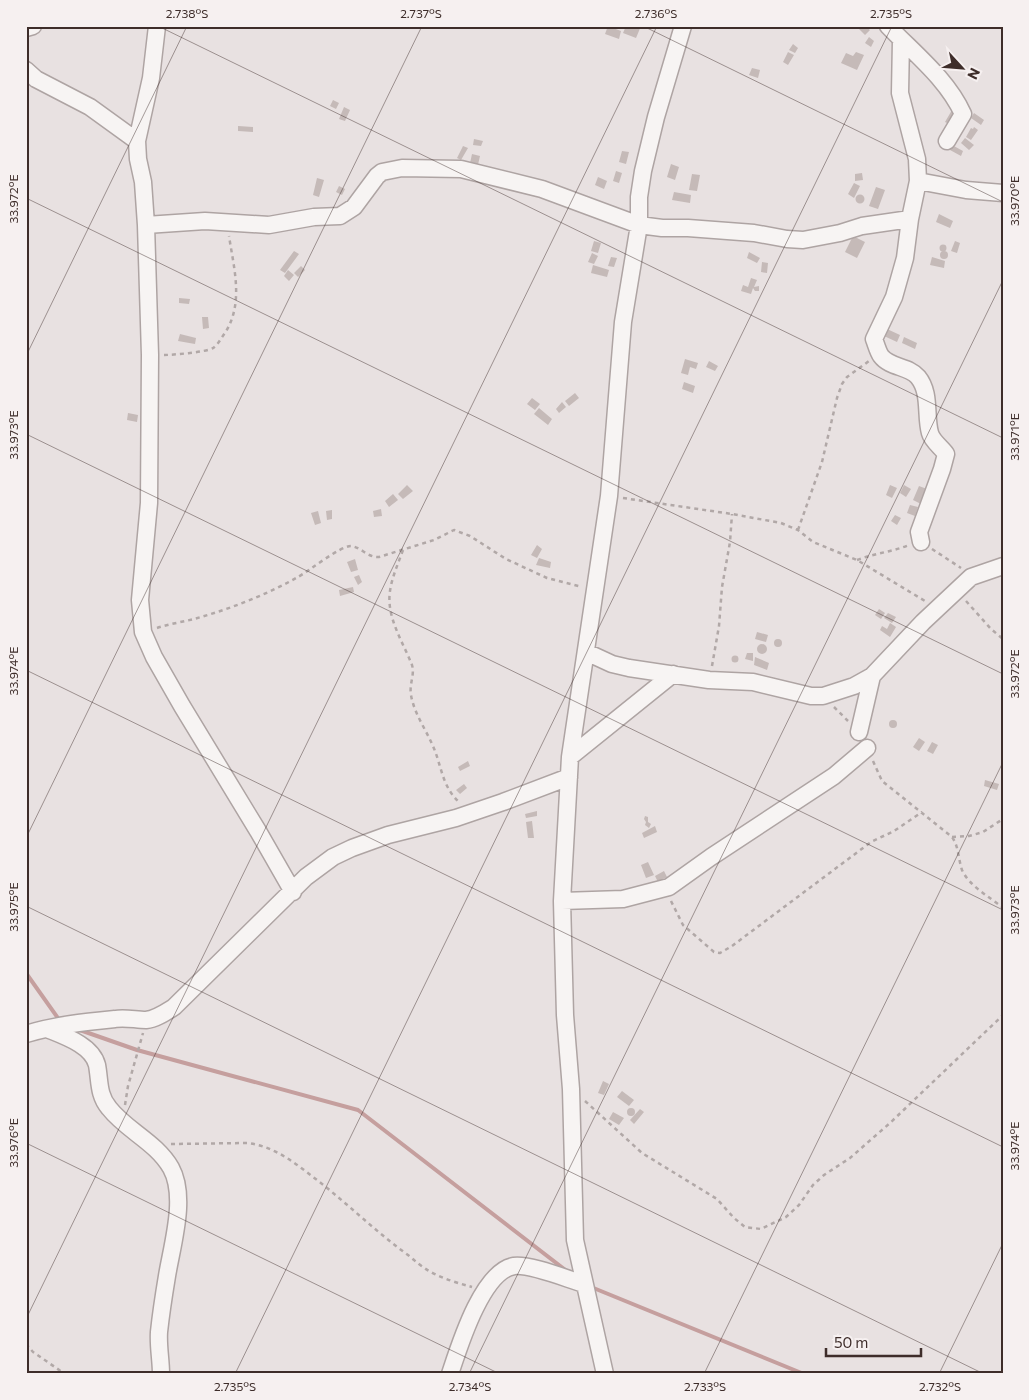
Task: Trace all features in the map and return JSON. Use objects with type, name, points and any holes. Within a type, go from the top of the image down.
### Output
[{"type":"street","points":[[26,28],[33,26]]},
{"type":"street","points":[[157,26],[151,78],[137,141],[138,159],[143,182],[146,225],[150,354],[149,502],[140,600],[144,632],[154,657],[258,831],[292,892]]},
{"type":"street","points":[[605,1374],[575,1240],[571,1088],[562,901],[570,757],[609,496],[623,322],[639,224],[639,197],[656,117],[683,26]]},
{"type":"street","points":[[888,26],[936,74],[958,102],[963,114],[947,141]]},
{"type":"street","points":[[902,40],[900,93],[917,159],[918,181],[910,219],[905,258],[894,297],[874,339],[880,356],[887,362],[918,377],[927,403],[930,434],[946,454],[919,532],[921,542]]},
{"type":"street","points":[[26,70],[36,79],[90,107],[137,141]]},
{"type":"street","points":[[146,225],[186,221],[269,226],[322,216],[340,216],[354,207],[382,172],[402,168],[447,168],[480,172],[542,189],[639,224],[662,228],[737,232],[803,240],[840,233],[862,226],[910,219]]},
{"type":"street","points":[[918,181],[966,190],[1003,192]]},
{"type":"street","points":[[586,652],[612,664],[709,680],[753,682],[811,696],[823,696],[854,686],[872,676],[923,622],[938,610],[971,577],[1003,566]]},
{"type":"street","points":[[570,757],[673,674]]},
{"type":"street","points":[[860,732],[872,676]]},
{"type":"street","points":[[562,901],[622,899],[669,887],[834,776],[867,748]]},
{"type":"street","points":[[26,1034],[70,1024],[121,1018],[147,1020],[162,1014],[174,1007],[306,877],[333,857],[352,848],[406,830],[427,826],[473,812],[569,777]]},
{"type":"street","points":[[46,1029],[68,1037],[85,1047],[96,1064],[101,1096],[108,1108],[159,1150],[172,1169],[178,1188],[177,1223],[166,1278],[159,1335],[161,1374]]},
{"type":"street","points":[[450,1374],[466,1325],[491,1282],[504,1270],[514,1266],[528,1267],[584,1284]]},
{"type":"path","points":[[150,354],[205,352],[213,349],[218,344],[228,329],[235,312],[237,295],[227,222]]},
{"type":"path","points":[[798,530],[822,462],[842,384],[847,377],[879,352]]},
{"type":"path","points":[[609,496],[781,523],[798,530],[813,542],[857,560],[938,610]]},
{"type":"path","points":[[709,680],[719,626],[722,587],[730,542],[732,514]]},
{"type":"path","points":[[144,632],[221,611],[248,601],[298,577],[337,551],[347,547],[352,546],[376,558],[434,540],[452,530],[457,530],[470,536],[506,559],[547,578],[596,590]]},
{"type":"path","points":[[403,550],[392,581],[389,601],[393,621],[414,671],[411,681],[411,696],[420,723],[436,752],[445,782],[457,800],[473,812]]},
{"type":"path","points":[[956,591],[991,630],[1003,640]]},
{"type":"path","points":[[823,696],[860,732]]},
{"type":"path","points":[[867,748],[882,781],[952,837],[957,844],[963,873],[971,882],[1003,908]]},
{"type":"path","points":[[669,887],[671,902],[682,925],[714,952],[720,953],[871,842],[894,831],[922,812]]},
{"type":"path","points":[[952,837],[969,836],[983,832],[1003,819]]},
{"type":"path","points":[[571,1088],[642,1153],[717,1199],[745,1227],[761,1230],[786,1217],[800,1205],[813,1185],[824,1175],[850,1158],[890,1123],[1003,1015]]},
{"type":"path","points":[[126,1124],[124,1111],[128,1086],[147,1020]]},
{"type":"path","points":[[150,1143],[197,1145],[248,1144],[259,1145],[276,1152],[297,1164],[346,1203],[384,1238],[429,1271],[447,1280],[486,1291]]},
{"type":"path","points":[[26,1344],[33,1352],[65,1374]]},
{"type":"building","points":[[608,26],[621,31],[619,39],[605,34]]},
{"type":"building","points":[[626,26],[641,26],[636,38],[623,33]]},
{"type":"building","points":[[858,26],[865,26],[870,30],[865,35]]},
{"type":"building","points":[[869,37],[874,41],[871,47],[865,43]]},
{"type":"building","points":[[793,44],[798,48],[795,53],[789,50]]},
{"type":"building","points":[[788,52],[794,55],[788,65],[783,62]]},
{"type":"building","points":[[856,52],[864,55],[857,70],[841,63],[846,53],[853,56]]},
{"type":"building","points":[[752,68],[760,70],[758,78],[749,75]]},
{"type":"building","points":[[333,100],[339,103],[336,109],[330,106]]},
{"type":"building","points":[[344,107],[350,110],[345,121],[339,119]]},
{"type":"building","points":[[952,110],[955,112],[949,124],[945,122]]},
{"type":"building","points":[[974,113],[984,120],[981,125],[971,118]]},
{"type":"building","points":[[238,126],[253,127],[253,132],[238,131]]},
{"type":"building","points":[[974,127],[978,130],[971,140],[966,137],[971,128],[973,129]]},
{"type":"building","points":[[965,138],[974,145],[969,150],[961,143]]},
{"type":"building","points":[[474,139],[483,141],[481,146],[473,145]]},
{"type":"building","points":[[952,145],[963,151],[961,156],[950,150]]},
{"type":"building","points":[[463,146],[468,148],[461,160],[457,158]]},
{"type":"building","points":[[622,151],[629,152],[626,164],[619,162]]},
{"type":"building","points":[[472,154],[480,156],[477,169],[469,168]]},
{"type":"building","points":[[671,164],[679,167],[675,180],[667,177]]},
{"type":"building","points":[[616,171],[622,173],[619,183],[613,181]]},
{"type":"building","points":[[862,173],[863,180],[855,181],[855,174]]},
{"type":"building","points":[[692,174],[700,175],[697,191],[689,190]]},
{"type":"building","points":[[598,177],[607,181],[604,189],[595,185]]},
{"type":"building","points":[[317,178],[324,180],[319,197],[313,195]]},
{"type":"building","points":[[854,183],[860,186],[854,198],[848,194]]},
{"type":"building","points":[[339,186],[345,189],[342,195],[336,192]]},
{"type":"building","points":[[876,187],[885,190],[878,209],[869,206]]},
{"type":"building","points":[[674,192],[691,195],[690,203],[672,200]]},
{"type":"building","points":[[860,195],[864,199],[860,203],[856,199]]},
{"type":"building","points":[[939,214],[953,221],[950,228],[936,222]]},
{"type":"building","points":[[853,236],[865,242],[857,258],[845,252]]},
{"type":"building","points":[[594,241],[601,243],[598,253],[591,251]]},
{"type":"building","points":[[955,241],[960,243],[957,253],[951,251]]},
{"type":"building","points":[[943,244],[947,248],[943,252],[939,248]]},
{"type":"building","points":[[294,251],[299,254],[285,273],[280,270]]},
{"type":"building","points":[[944,251],[948,255],[944,259],[940,255]]},
{"type":"building","points":[[749,252],[760,258],[757,263],[747,258]]},
{"type":"building","points":[[592,253],[598,256],[594,264],[588,262]]},
{"type":"building","points":[[611,257],[617,258],[614,267],[608,266]]},
{"type":"building","points":[[932,257],[945,261],[944,268],[930,265]]},
{"type":"building","points":[[762,262],[768,263],[767,273],[761,272]]},
{"type":"building","points":[[593,265],[609,270],[607,277],[591,273]]},
{"type":"building","points":[[301,266],[305,270],[298,277],[294,273]]},
{"type":"building","points":[[288,270],[294,275],[289,281],[284,276]]},
{"type":"building","points":[[751,278],[757,280],[754,287],[759,286],[759,291],[755,291],[753,288],[751,294],[741,291],[743,285],[748,287]]},
{"type":"building","points":[[179,298],[190,299],[189,304],[179,303]]},
{"type":"building","points":[[202,317],[208,317],[209,328],[203,329]]},
{"type":"building","points":[[887,329],[900,335],[897,342],[884,336]]},
{"type":"building","points":[[180,334],[196,338],[195,344],[178,341]]},
{"type":"building","points":[[904,337],[917,343],[915,349],[902,343]]},
{"type":"building","points":[[685,359],[698,363],[696,369],[690,367],[688,375],[681,373]]},
{"type":"building","points":[[709,361],[718,366],[715,371],[706,367]]},
{"type":"building","points":[[684,382],[695,386],[693,393],[682,389]]},
{"type":"building","points":[[575,393],[579,398],[569,406],[565,401]]},
{"type":"building","points":[[532,398],[540,404],[535,410],[527,404]]},
{"type":"building","points":[[562,402],[566,407],[559,413],[556,409]]},
{"type":"building","points":[[539,408],[552,419],[548,425],[534,414]]},
{"type":"building","points":[[128,413],[138,415],[137,422],[127,420]]},
{"type":"building","points":[[407,485],[413,491],[403,499],[398,494]]},
{"type":"building","points":[[890,485],[897,488],[892,498],[886,495]]},
{"type":"building","points":[[904,485],[911,489],[906,497],[900,493]]},
{"type":"building","points":[[919,486],[927,489],[921,504],[913,500]]},
{"type":"building","points":[[393,494],[398,500],[389,507],[385,501]]},
{"type":"building","points":[[910,505],[918,507],[915,516],[907,513]]},
{"type":"building","points":[[381,509],[382,516],[374,517],[373,511]]},
{"type":"building","points":[[332,510],[332,519],[327,520],[326,511]]},
{"type":"building","points":[[318,511],[321,523],[315,525],[311,513]]},
{"type":"building","points":[[895,515],[901,518],[897,525],[891,521]]},
{"type":"building","points":[[537,545],[542,549],[537,558],[531,555]]},
{"type":"building","points":[[539,558],[551,562],[550,568],[536,565]]},
{"type":"building","points":[[355,559],[358,570],[351,572],[347,562]]},
{"type":"building","points":[[359,575],[362,582],[358,585],[354,577]]},
{"type":"building","points":[[353,587],[354,592],[340,596],[339,590]]},
{"type":"building","points":[[879,609],[885,613],[881,619],[875,615]]},
{"type":"building","points":[[888,613],[896,617],[892,623],[884,618]]},
{"type":"building","points":[[890,623],[896,627],[890,637],[880,630],[882,626],[887,629]]},
{"type":"building","points":[[757,632],[768,635],[766,642],[755,639]]},
{"type":"building","points":[[778,639],[782,643],[778,647],[774,643]]},
{"type":"building","points":[[762,644],[767,649],[762,654],[757,649]]},
{"type":"building","points":[[747,653],[753,653],[753,661],[745,659]]},
{"type":"building","points":[[735,655],[739,659],[735,663],[731,659]]},
{"type":"building","points":[[755,657],[769,663],[767,670],[754,665]]},
{"type":"building","points":[[893,720],[897,724],[893,728],[889,724]]},
{"type":"building","points":[[919,738],[925,742],[919,751],[913,747]]},
{"type":"building","points":[[932,742],[938,745],[933,754],[927,751]]},
{"type":"building","points":[[468,761],[470,766],[460,771],[458,767]]},
{"type":"building","points":[[985,780],[999,784],[997,790],[984,786]]},
{"type":"building","points":[[464,784],[467,788],[460,794],[456,790]]},
{"type":"building","points":[[537,811],[537,816],[526,818],[525,814]]},
{"type":"building","points":[[645,816],[648,817],[648,822],[651,824],[649,828],[645,825]]},
{"type":"building","points":[[532,821],[534,838],[528,838],[526,822]]},
{"type":"building","points":[[655,826],[657,832],[644,838],[642,833]]},
{"type":"building","points":[[648,862],[654,875],[646,878],[641,865]]},
{"type":"building","points":[[664,871],[667,877],[658,882],[655,876]]},
{"type":"building","points":[[603,1081],[609,1084],[604,1095],[598,1093]]},
{"type":"building","points":[[622,1091],[634,1100],[629,1106],[617,1097]]},
{"type":"building","points":[[631,1108],[635,1112],[631,1116],[627,1112]]},
{"type":"building","points":[[640,1109],[644,1112],[634,1124],[630,1120]]},
{"type":"building","points":[[613,1112],[624,1118],[619,1125],[609,1119]]},
{"type":"waterway","points":[[26,973],[60,1021]]},
{"type":"waterway","points":[[77,1029],[137,1050],[358,1110],[568,1272]]},
{"type":"waterway","points":[[591,1287],[804,1374]]}]
